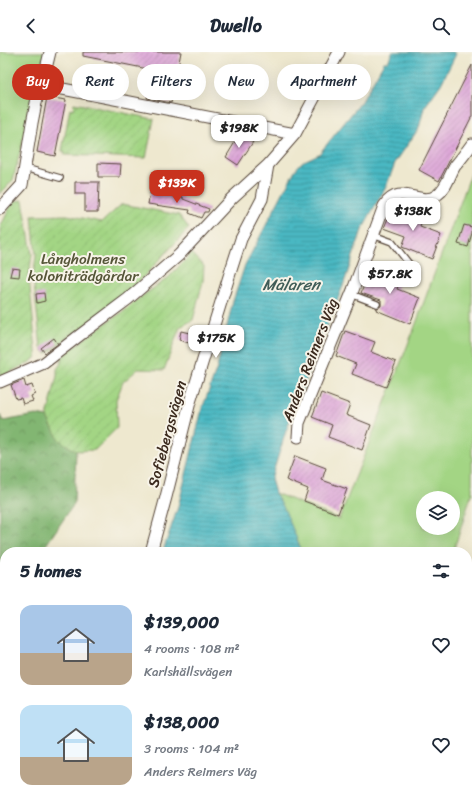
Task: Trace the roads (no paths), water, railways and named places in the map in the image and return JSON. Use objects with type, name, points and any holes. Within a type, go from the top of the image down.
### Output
[{"type":"street","points":[[47,64],[50,52]]},
{"type":"street","points":[[0,382],[44,363],[128,299],[180,255],[232,198],[268,165],[295,134],[339,52]]},
{"type":"street","points":[[64,89],[295,134]]},
{"type":"street","points":[[0,209],[22,185],[37,100]]},
{"type":"street","name":"Anders Reimers Väg","points":[[298,437],[299,423],[351,294],[384,206],[388,200],[394,196],[400,195],[429,199],[437,196],[445,187],[455,168],[472,144]]},
{"type":"street","name":"Sofiebergsvägen","points":[[151,547],[197,381],[241,239],[262,199],[268,165]]},
{"type":"lane","points":[[25,168],[60,178]]},
{"type":"lane","points":[[373,235],[392,242],[410,265]]},
{"type":"lane","points":[[351,294],[377,304]]},
{"type":"water","name":"Mälaren","points":[[392,52],[453,52],[456,54],[441,84],[424,108],[419,128],[395,163],[386,187],[362,230],[343,286],[286,431],[271,479],[275,493],[284,508],[299,547],[164,547],[178,507],[202,409],[217,368],[233,301],[245,265],[295,170],[302,162],[319,154],[363,100],[371,100],[371,85],[384,62],[388,62]]},
{"type":"park label","name":"Långholmens koloniträdgårdar","points":[[83,268]]}]
